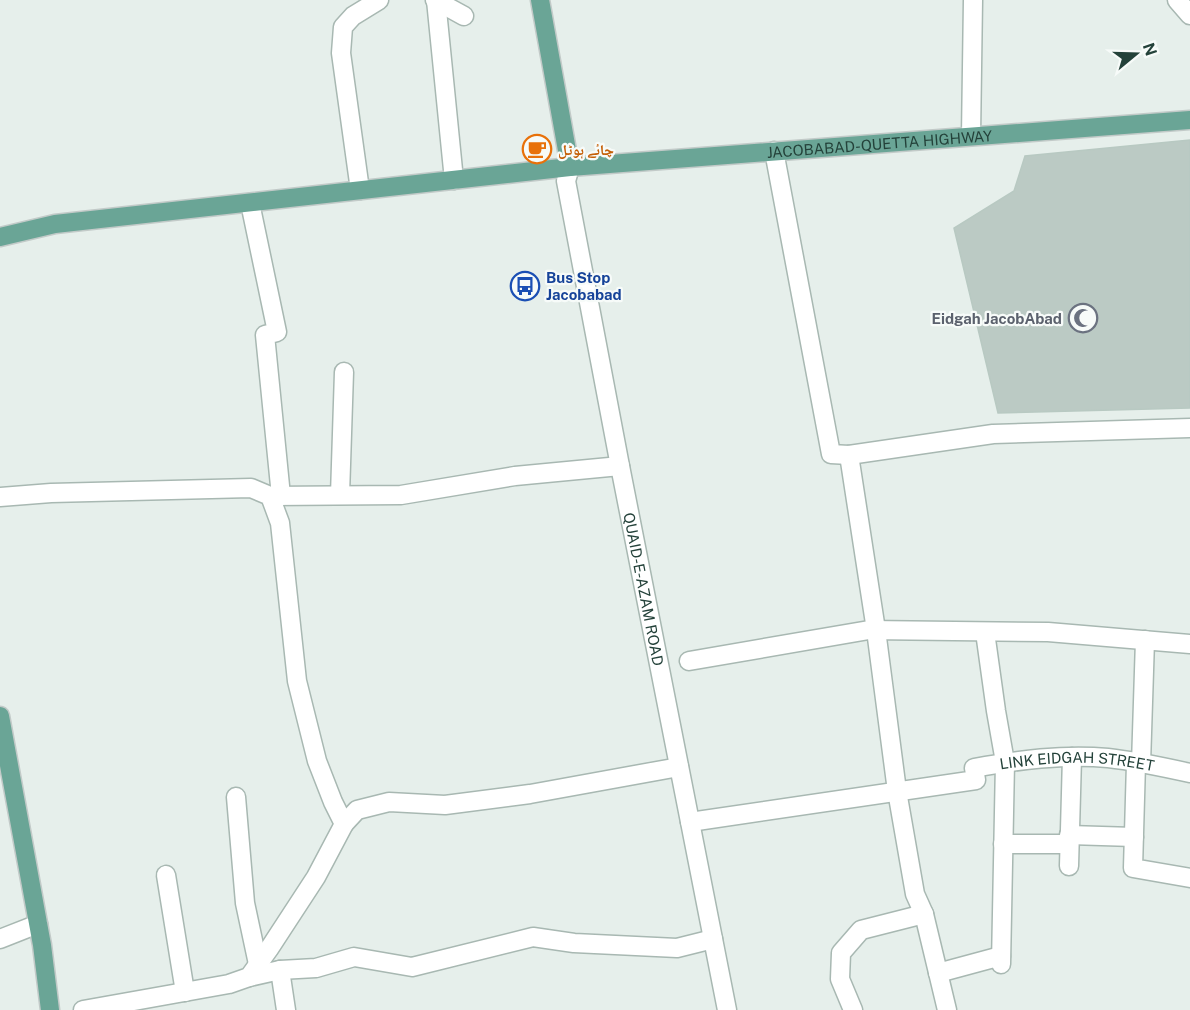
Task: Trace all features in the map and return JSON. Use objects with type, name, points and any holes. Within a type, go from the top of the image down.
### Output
[{"type":"main road","points":[[540,0],[570,168]]},
{"type":"main road","name":"JACOBABAD-QUETTA HIGHWAY","points":[[0,237],[55,224],[570,168],[1190,120]]},
{"type":"main road","points":[[0,716],[38,924],[50,1010]]},
{"type":"street","points":[[360,190],[341,53],[343,27],[352,16],[379,0]]},
{"type":"street","points":[[436,0],[464,16]]},
{"type":"street","points":[[436,0],[454,180]]},
{"type":"street","points":[[971,136],[973,0]]},
{"type":"street","points":[[1177,0],[1190,15]]},
{"type":"street","points":[[774,151],[831,454],[849,455],[993,434],[1190,428]]},
{"type":"street","name":"QUAID-E-AZAM ROAD","points":[[570,168],[566,181],[727,1010]]},
{"type":"street","points":[[250,203],[277,332],[265,335],[276,496],[297,681],[317,761],[344,824]]},
{"type":"street","points":[[340,495],[344,372]]},
{"type":"street","points":[[849,455],[876,630],[897,791],[915,894],[924,914],[947,1010]]},
{"type":"street","points":[[0,497],[51,493],[230,488],[251,488],[276,496],[401,495],[515,476],[620,466]]},
{"type":"street","points":[[689,662],[876,630],[1048,632],[1190,644]]},
{"type":"street","points":[[938,973],[1001,960],[1005,762],[985,632]]},
{"type":"street","points":[[1145,640],[1133,868],[1190,878]]},
{"type":"street","points":[[1069,866],[1072,757]]},
{"type":"street","name":"LINK EIDGAH STREET","points":[[897,791],[976,780],[974,768],[1005,762],[1072,757],[1107,758],[1190,774]]},
{"type":"street","points":[[83,1010],[125,1006],[229,984],[254,970],[316,877],[344,824],[357,810],[389,802],[445,806],[530,794],[679,767]]},
{"type":"street","points":[[690,822],[897,791]]},
{"type":"street","points":[[236,797],[245,903],[254,970]]},
{"type":"street","points":[[1003,844],[1134,837]]},
{"type":"street","points":[[166,875],[184,992]]},
{"type":"street","points":[[853,1010],[840,979],[841,953],[861,930],[924,914]]},
{"type":"street","points":[[0,939],[38,924]]},
{"type":"street","points":[[254,970],[316,968],[354,957],[412,967],[533,937],[574,943],[677,948],[713,939]]},
{"type":"street","points":[[280,970],[286,1010]]},
{"type":"building","name":"Eidgah JacobAbad","points":[[1190,140],[1190,408],[998,413],[954,228],[1014,191],[1025,156]]},
{"type":"place","name":"چائے ہوٹل","points":[[537,149]]},
{"type":"place","name":"Bus Stop Jacobabad","points":[[525,286]]},
{"type":"place","name":"Eidgah JacobAbad","points":[[1083,318]]}]
